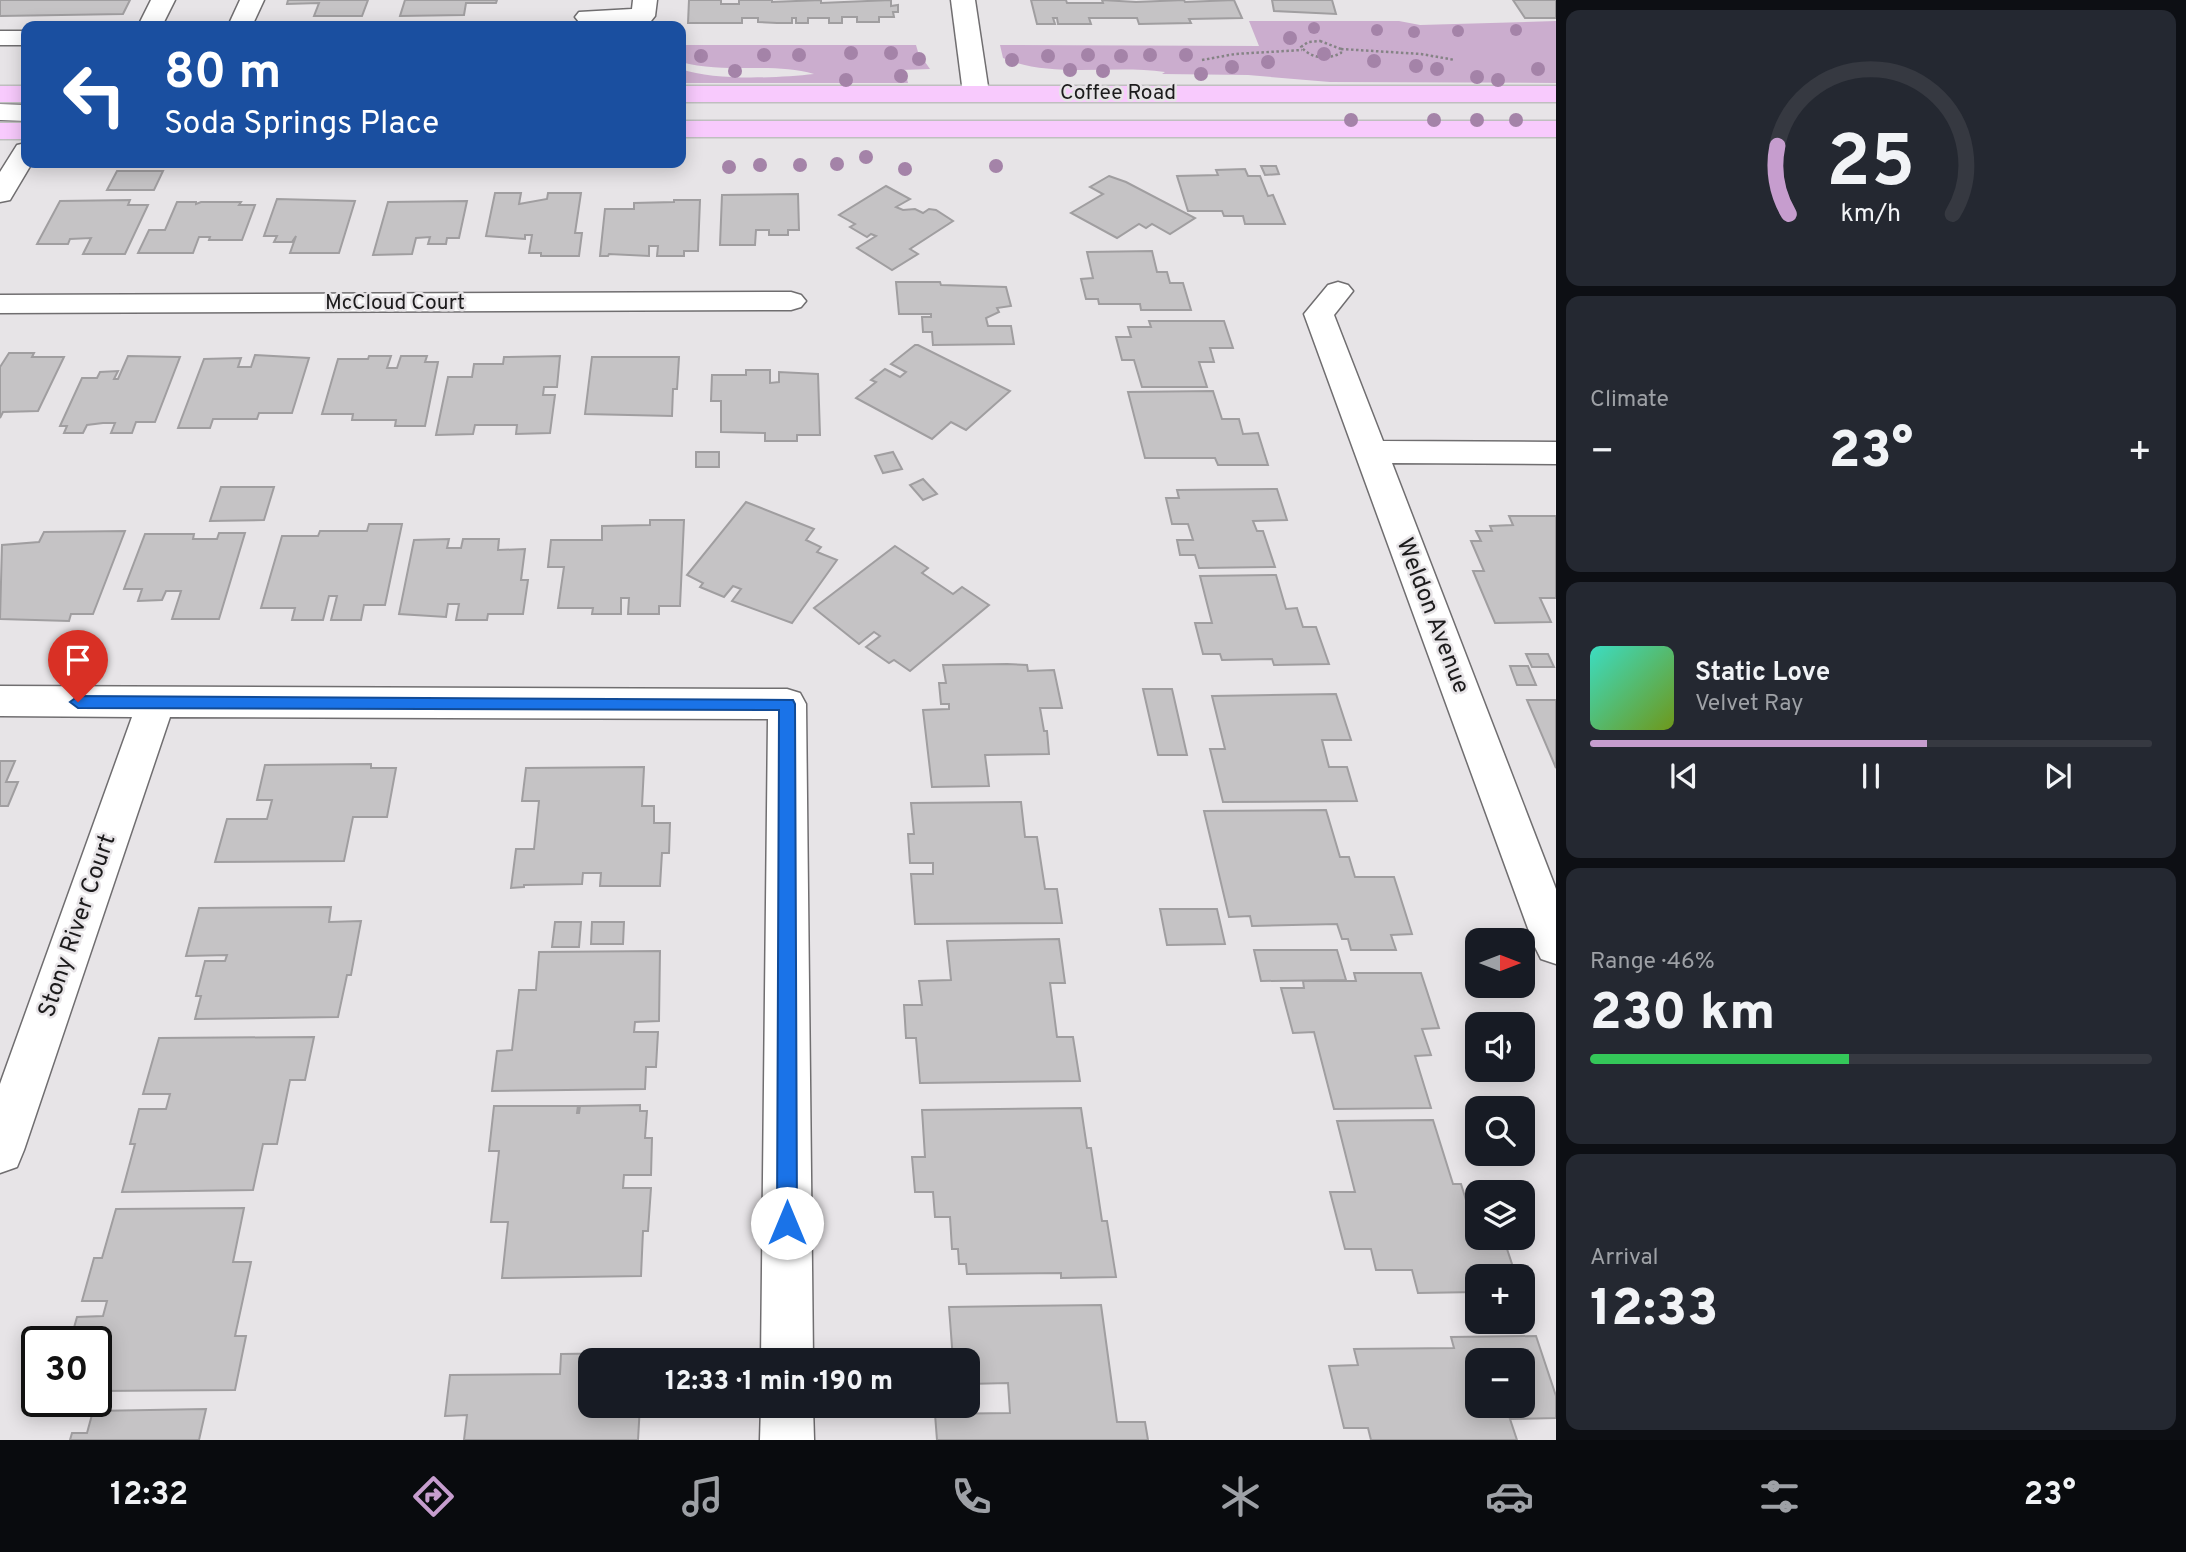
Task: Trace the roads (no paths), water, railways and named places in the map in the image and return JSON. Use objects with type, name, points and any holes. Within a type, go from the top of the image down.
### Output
[{"type":"main road","points":[[0,94],[21,94]]},
{"type":"main road","name":"Coffee Road","points":[[686,94],[1556,94]]},
{"type":"main road","name":"Coffee Road","points":[[686,130],[1556,129]]},
{"type":"main road","points":[[0,131],[21,131]]},
{"type":"street","points":[[152,21],[163,0]]},
{"type":"street","points":[[242,21],[251,0]]},
{"type":"street","points":[[585,14],[643,16],[645,0]]},
{"type":"street","points":[[963,0],[976,93]]},
{"type":"street","points":[[0,38],[21,38]]},
{"type":"street","points":[[0,112],[21,113]]},
{"type":"street","points":[[0,194],[21,159]]},
{"type":"street","name":"Weldon Avenue","points":[[1338,291],[1319,314],[1556,945]]},
{"type":"street","name":"McCloud Court","points":[[0,304],[791,301]]},
{"type":"street","points":[[1371,452],[1556,453]]},
{"type":"street","points":[[0,701],[787,704],[787,1348]]},
{"type":"street","name":"Stony River Court","points":[[0,1150],[156,702]]},
{"type":"street","points":[[787,1418],[787,1440]]}]
